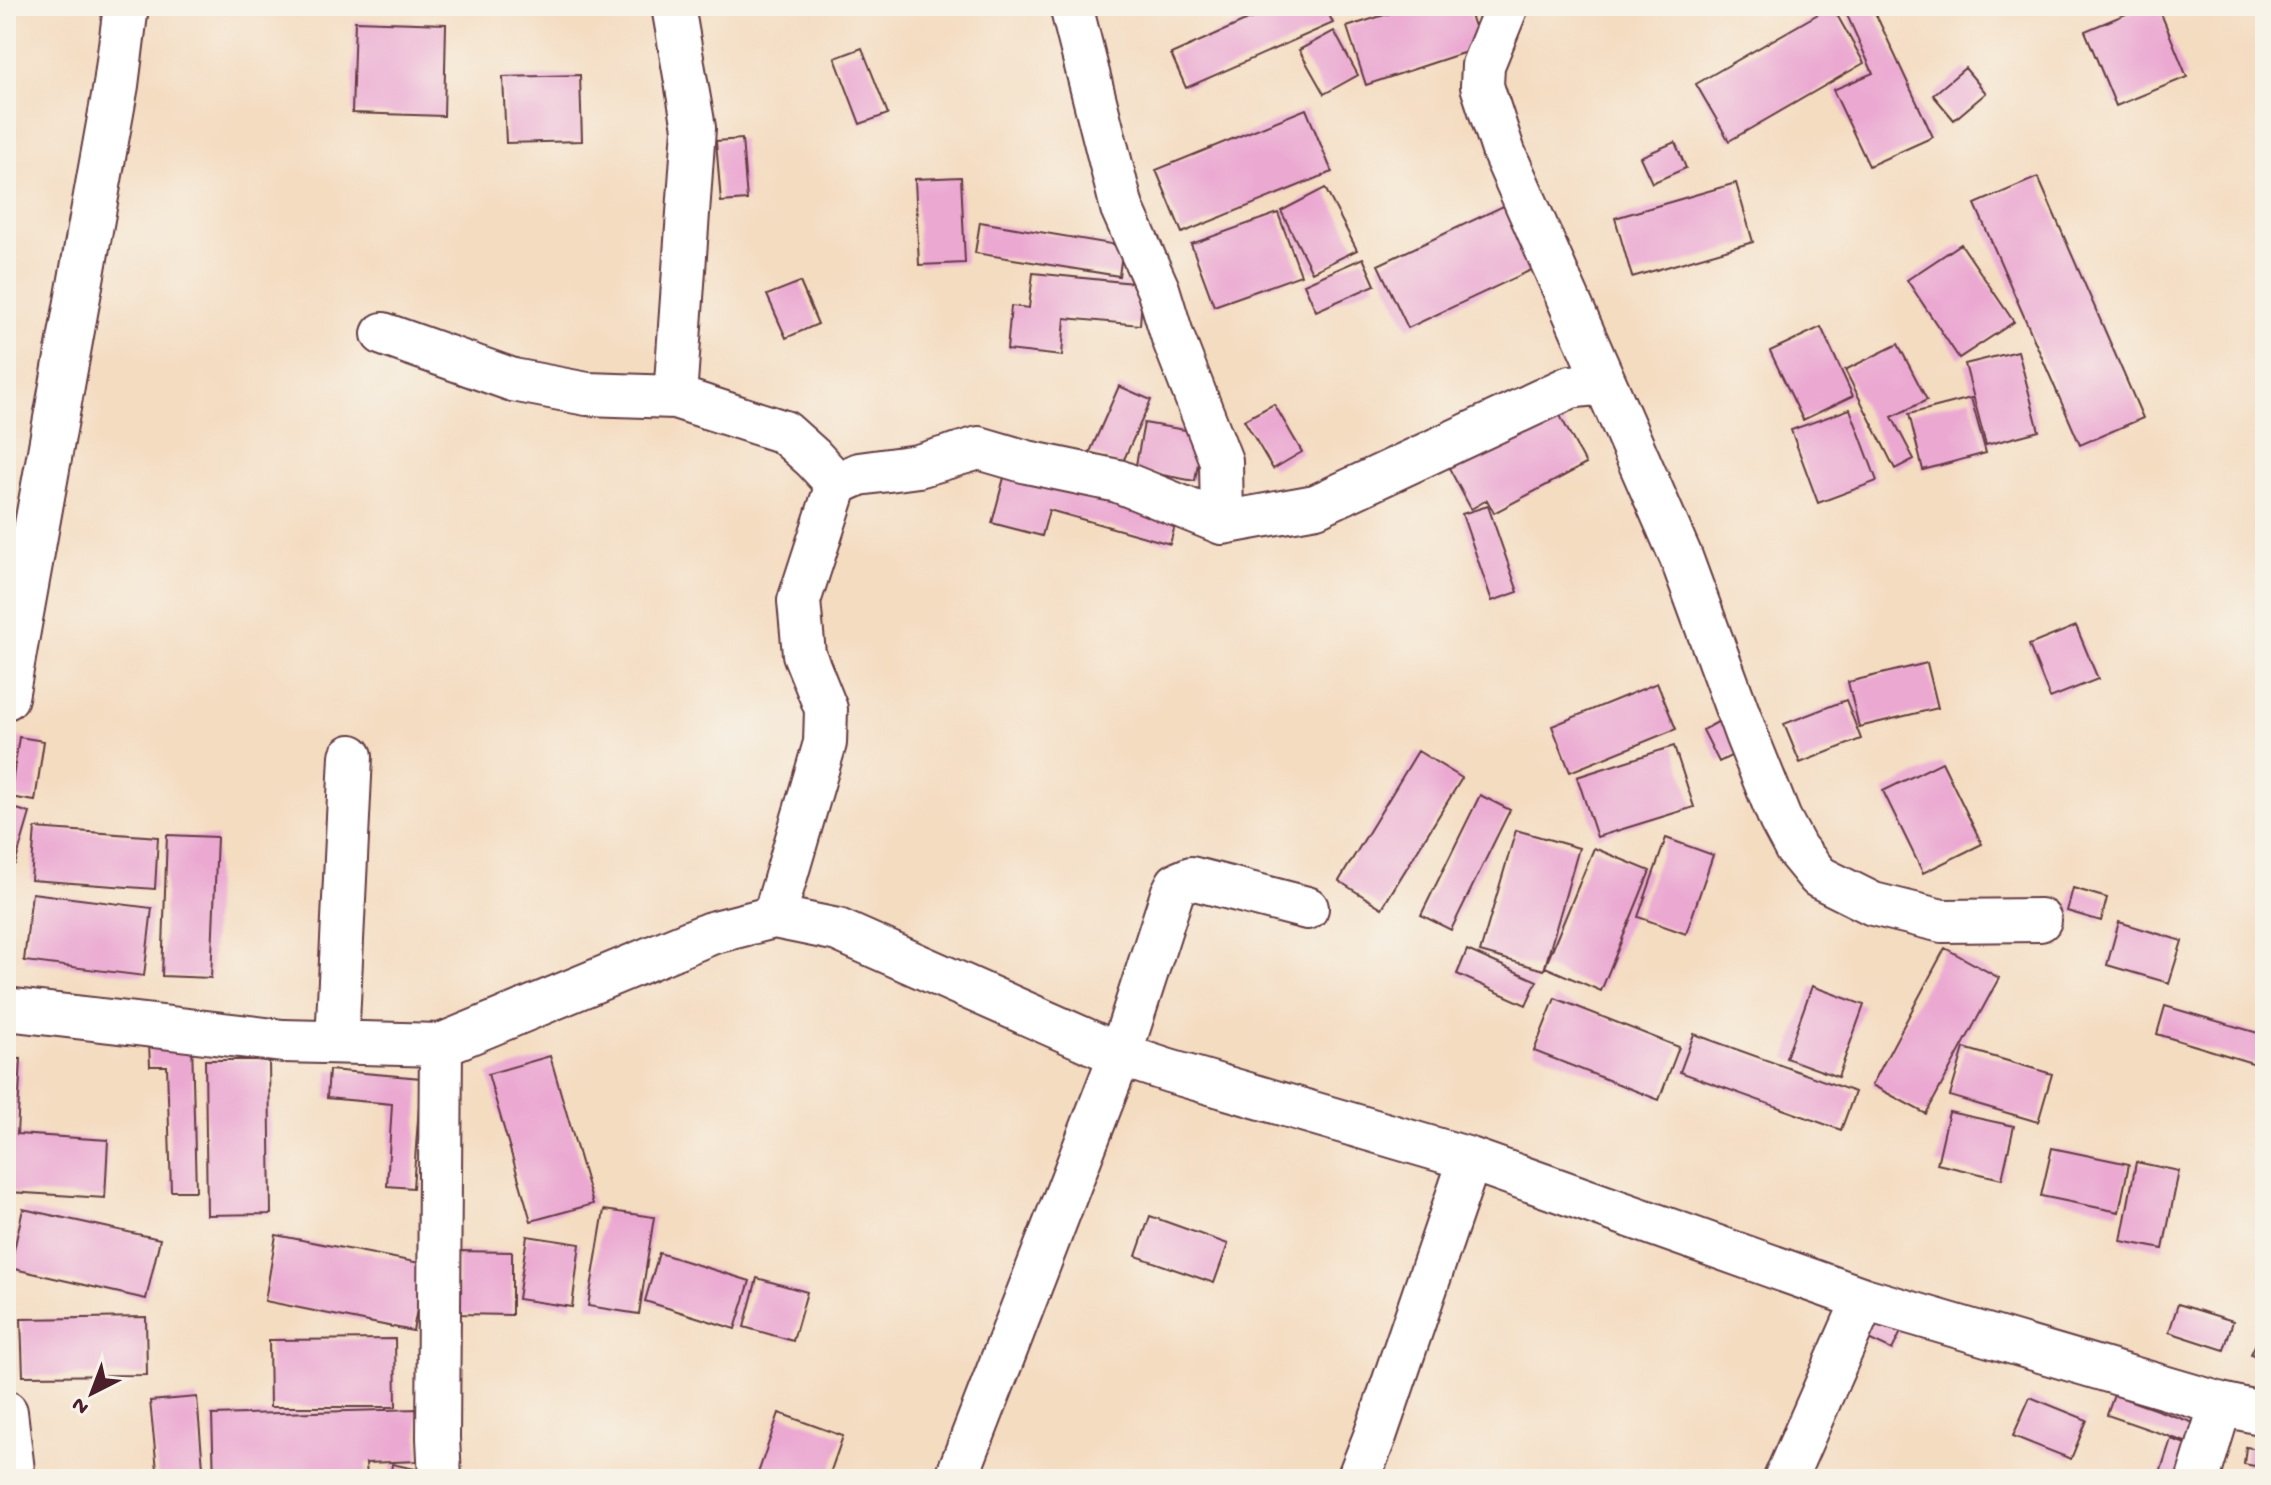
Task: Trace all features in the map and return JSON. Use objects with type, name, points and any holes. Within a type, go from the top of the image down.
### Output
[{"type":"street","points":[[6,697],[116,85],[126,6]]},
{"type":"street","points":[[673,6],[694,128],[675,397]]},
{"type":"street","points":[[1071,6],[1122,208],[1158,289],[1173,338],[1221,461],[1222,523]]},
{"type":"street","points":[[1507,6],[1483,65],[1482,86],[1504,153],[1681,557],[1747,737],[1780,819],[1796,849],[1819,877],[1873,904],[1942,921],[2040,920]]},
{"type":"street","points":[[383,334],[513,380],[587,394],[675,397],[784,432],[837,484]]},
{"type":"street","points":[[774,917],[825,743],[826,709],[804,654],[799,601],[837,484],[859,474],[918,466],[979,448],[1027,462],[1118,481],[1222,523],[1316,506],[1570,387],[1605,383]]},
{"type":"street","points":[[337,1042],[351,756]]},
{"type":"street","points":[[956,1479],[1120,1055],[1177,884],[1191,878],[1307,908]]},
{"type":"street","points":[[6,1009],[283,1041],[441,1045],[711,933],[774,917],[838,930],[1120,1055],[1470,1159],[1864,1299],[2221,1404],[2265,1414]]},
{"type":"street","points":[[440,1479],[441,1045]]},
{"type":"street","points":[[1358,1479],[1470,1159]]},
{"type":"street","points":[[1785,1479],[1864,1299]]},
{"type":"street","points":[[2198,1479],[2221,1404]]},
{"type":"street","points":[[6,1412],[14,1479]]},
{"type":"building","points":[[1279,6],[1325,6],[1333,23],[1186,88],[1171,54]]},
{"type":"building","points":[[1412,6],[1467,6],[1481,47],[1366,85],[1347,27]]},
{"type":"building","points":[[1832,6],[1864,63],[1729,141],[1696,84]]},
{"type":"building","points":[[1843,6],[1872,6],[1933,137],[1869,166],[1833,90],[1873,73]]},
{"type":"building","points":[[2145,6],[2158,6],[2187,77],[2116,106],[2085,31]]},
{"type":"building","points":[[355,21],[446,24],[444,116],[352,113]]},
{"type":"building","points":[[1334,31],[1358,75],[1324,94],[1299,50]]},
{"type":"building","points":[[862,48],[888,114],[860,124],[835,58]]},
{"type":"building","points":[[1965,68],[1986,93],[1954,120],[1933,95]]},
{"type":"building","points":[[580,75],[582,141],[506,143],[503,77]]},
{"type":"building","points":[[1306,109],[1332,172],[1182,233],[1156,170]]},
{"type":"building","points":[[742,139],[747,200],[721,202],[716,141]]},
{"type":"building","points":[[1675,142],[1686,168],[1652,183],[1640,157]]},
{"type":"building","points":[[961,177],[965,263],[919,265],[915,179]]},
{"type":"building","points":[[2038,177],[2143,418],[2080,445],[1975,204]]},
{"type":"building","points":[[1736,183],[1753,242],[1632,277],[1615,218]]},
{"type":"building","points":[[1325,188],[1357,250],[1312,272],[1281,211]]},
{"type":"building","points":[[1514,201],[1544,264],[1408,328],[1378,265]]},
{"type":"building","points":[[1278,213],[1301,275],[1214,306],[1191,244]]},
{"type":"building","points":[[980,222],[1123,246],[1119,276],[975,253]]},
{"type":"building","points":[[1961,244],[2014,322],[1959,358],[1907,280]]},
{"type":"building","points":[[1363,258],[1375,285],[1316,311],[1304,284]]},
{"type":"building","points":[[1033,273],[1143,284],[1140,325],[1065,318],[1062,356],[1007,350],[1011,306],[1029,308]]},
{"type":"building","points":[[800,282],[818,324],[786,338],[767,295]]},
{"type":"building","points":[[1821,327],[1853,396],[1803,420],[1770,351]]},
{"type":"building","points":[[1898,344],[1927,400],[1892,417],[1914,459],[1895,469],[1845,370]]},
{"type":"building","points":[[2018,351],[2039,431],[1986,445],[1965,364]]},
{"type":"building","points":[[1119,386],[1151,400],[1121,466],[1090,452]]},
{"type":"building","points":[[1971,398],[1986,453],[1923,470],[1909,414]]},
{"type":"building","points":[[1274,404],[1302,452],[1273,469],[1244,420]]},
{"type":"building","points":[[1556,408],[1586,464],[1494,513],[1487,500],[1471,509],[1448,466]]},
{"type":"building","points":[[1850,409],[1877,481],[1818,503],[1791,430]]},
{"type":"building","points":[[1144,423],[1203,433],[1195,481],[1135,470]]},
{"type":"building","points":[[1006,470],[1177,518],[1170,544],[1049,510],[1042,536],[992,523]]},
{"type":"building","points":[[1488,506],[1518,592],[1492,601],[1462,514]]},
{"type":"building","points":[[2076,626],[2098,679],[2050,698],[2029,645]]},
{"type":"building","points":[[1927,663],[1938,708],[1859,727],[1848,682]]},
{"type":"building","points":[[1657,683],[1676,729],[1570,772],[1552,726]]},
{"type":"building","points":[[1846,700],[1861,739],[1800,763],[1784,724]]},
{"type":"building","points":[[1725,718],[1741,751],[1719,762],[1703,730]]},
{"type":"building","points":[[19,737],[44,741],[35,801],[10,797]]},
{"type":"building","points":[[1674,746],[1694,807],[1597,837],[1577,777]]},
{"type":"building","points":[[1418,751],[1462,778],[1382,908],[1339,881]]},
{"type":"building","points":[[1942,762],[1982,844],[1923,873],[1883,791]]},
{"type":"building","points":[[1480,795],[1510,810],[1451,930],[1421,915]]},
{"type":"building","points":[[10,807],[30,813],[15,864],[6,862],[6,819]]},
{"type":"building","points":[[35,828],[158,837],[155,889],[31,880]]},
{"type":"building","points":[[1516,830],[1579,848],[1544,970],[1480,952]]},
{"type":"building","points":[[167,835],[217,837],[211,978],[162,976]]},
{"type":"building","points":[[1666,838],[1713,855],[1686,934],[1638,917]]},
{"type":"building","points":[[1594,848],[1650,871],[1601,991],[1545,967]]},
{"type":"building","points":[[2073,888],[2107,898],[2101,921],[2067,911]]},
{"type":"building","points":[[32,893],[152,908],[144,976],[24,961]]},
{"type":"building","points":[[2119,922],[2182,941],[2169,983],[2107,965]]},
{"type":"building","points":[[1945,948],[1999,978],[1926,1114],[1872,1085]]},
{"type":"building","points":[[1467,950],[1537,981],[1526,1005],[1457,974]]},
{"type":"building","points":[[1812,986],[1864,1005],[1838,1077],[1786,1058]]},
{"type":"building","points":[[1555,998],[1679,1047],[1659,1100],[1534,1051]]},
{"type":"building","points":[[2165,1006],[2265,1035],[2262,1066],[2157,1034]]},
{"type":"building","points":[[1694,1034],[1855,1092],[1841,1130],[1680,1072]]},
{"type":"building","points":[[149,1042],[192,1042],[196,1191],[171,1191],[167,1066],[150,1066]]},
{"type":"building","points":[[1964,1048],[2052,1074],[2038,1122],[1950,1096]]},
{"type":"building","points":[[550,1056],[593,1204],[531,1221],[488,1074]]},
{"type":"building","points":[[6,1058],[21,1059],[17,1134],[108,1140],[105,1198],[9,1192],[11,1159],[6,1159]]},
{"type":"building","points":[[205,1060],[269,1060],[271,1214],[207,1215]]},
{"type":"building","points":[[329,1070],[421,1078],[413,1188],[387,1186],[392,1104],[327,1098]]},
{"type":"building","points":[[1949,1112],[2014,1126],[2002,1179],[1937,1164]]},
{"type":"building","points":[[2052,1148],[2129,1164],[2119,1212],[2041,1196]]},
{"type":"building","points":[[2136,1162],[2179,1171],[2163,1249],[2121,1241]]},
{"type":"building","points":[[23,1209],[160,1239],[146,1299],[10,1268]]},
{"type":"building","points":[[604,1210],[654,1217],[639,1314],[588,1306]]},
{"type":"building","points":[[1150,1216],[1228,1244],[1214,1283],[1136,1256]]},
{"type":"building","points":[[276,1235],[425,1264],[413,1331],[265,1301]]},
{"type":"building","points":[[527,1236],[580,1244],[572,1307],[518,1299]]},
{"type":"building","points":[[458,1251],[512,1252],[512,1315],[458,1314]]},
{"type":"building","points":[[659,1253],[750,1281],[735,1329],[645,1301]]},
{"type":"building","points":[[757,1278],[807,1292],[793,1341],[744,1327]]},
{"type":"building","points":[[2178,1304],[2233,1321],[2224,1350],[2169,1332]]},
{"type":"building","points":[[1876,1312],[1904,1326],[1892,1350],[1864,1337]]},
{"type":"building","points":[[146,1317],[147,1375],[23,1376],[21,1319]]},
{"type":"building","points":[[2265,1324],[2265,1361],[2251,1354]]},
{"type":"building","points":[[395,1339],[396,1407],[270,1407],[269,1340]]},
{"type":"building","points":[[2114,1395],[2194,1423],[2188,1443],[2107,1415]]},
{"type":"building","points":[[197,1397],[204,1479],[158,1479],[150,1401]]},
{"type":"building","points":[[2030,1397],[2087,1420],[2071,1459],[2013,1436]]},
{"type":"building","points":[[418,1409],[419,1461],[366,1463],[367,1479],[214,1479],[212,1415]]},
{"type":"building","points":[[779,1413],[843,1436],[828,1479],[756,1479]]},
{"type":"building","points":[[2171,1439],[2192,1446],[2182,1479],[2158,1479]]},
{"type":"building","points":[[2246,1447],[2265,1450],[2265,1468],[2244,1464]]},
{"type":"building","points":[[392,1464],[424,1471],[422,1479],[390,1479]]},
{"type":"building","points":[[730,1472],[732,1479],[707,1479],[707,1478]]}]
